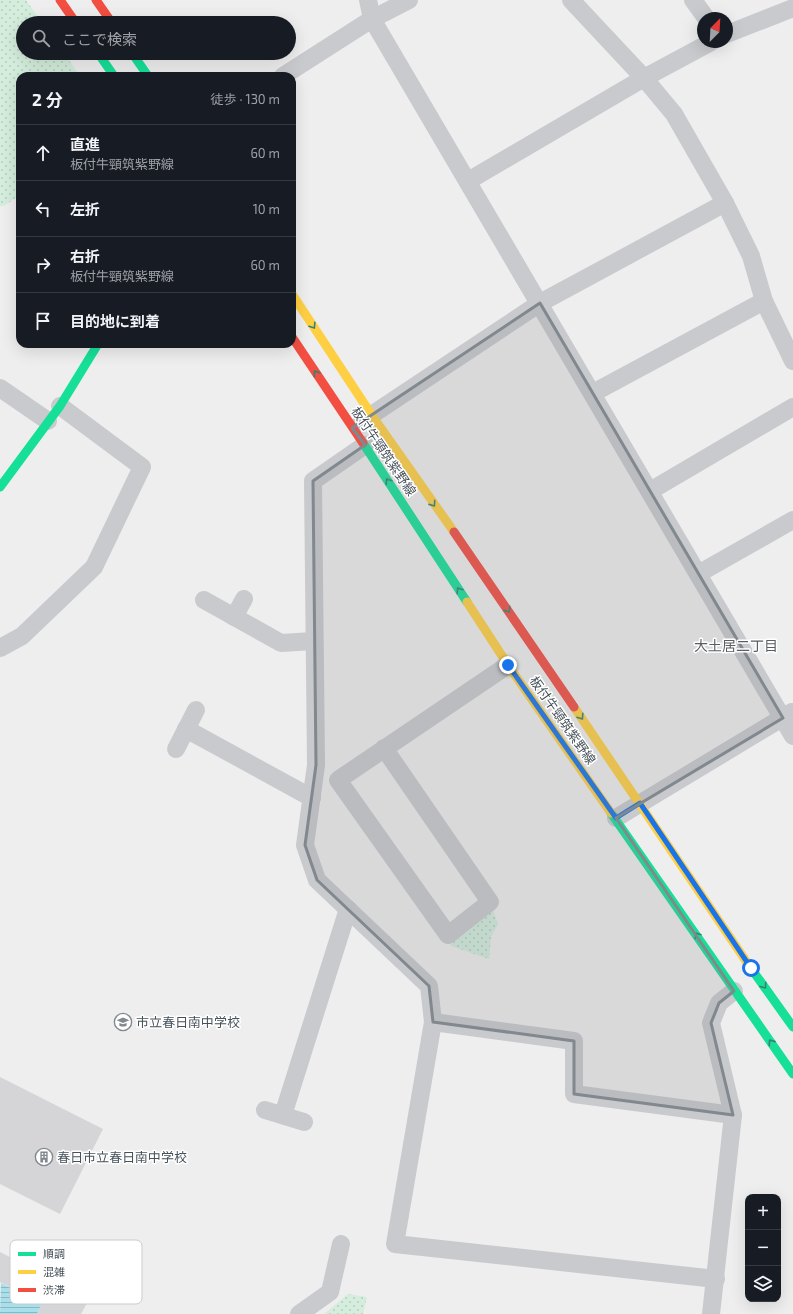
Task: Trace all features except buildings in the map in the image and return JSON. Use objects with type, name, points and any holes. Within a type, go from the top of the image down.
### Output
[{"type":"main road","points":[[60,0],[71,16]]},
{"type":"main road","points":[[96,0],[107,16]]},
{"type":"main road","points":[[103,60],[111,72]]},
{"type":"main road","points":[[137,60],[145,72]]},
{"type":"main road","name":"板付牛頸筑紫野線","points":[[296,300],[371,414],[529,640],[751,968],[793,1027]]},
{"type":"main road","name":"板付牛頸筑紫野線","points":[[296,343],[352,428],[365,445],[508,665],[793,1074]]},
{"type":"main road","points":[[0,488],[60,406],[96,348]]},
{"type":"street","points":[[368,0],[372,19],[698,574],[788,715],[793,736]]},
{"type":"street","points":[[289,72],[372,19],[409,0]]},
{"type":"street","points":[[571,0],[644,78],[674,114],[724,202],[752,256],[764,302],[793,361]]},
{"type":"street","points":[[693,0],[702,12]]},
{"type":"street","points":[[733,32],[793,8]]},
{"type":"street","points":[[468,181],[644,78],[700,48]]},
{"type":"street","points":[[352,428],[540,303],[724,202]]},
{"type":"street","points":[[593,393],[764,302]]},
{"type":"street","points":[[0,388],[48,422]]},
{"type":"street","points":[[0,648],[22,636],[94,567],[142,467],[60,406]]},
{"type":"street","points":[[650,491],[793,407]]},
{"type":"street","points":[[365,445],[313,480],[316,765],[305,845],[317,880],[429,986],[433,1022],[395,1244],[716,1279]]},
{"type":"street","points":[[698,574],[793,520]]},
{"type":"street","points":[[234,617],[244,599]]},
{"type":"street","points":[[204,600],[281,642],[314,641]]},
{"type":"street","points":[[384,748],[490,902],[448,935],[338,780],[384,748],[508,665]]},
{"type":"street","points":[[176,749],[196,710]]},
{"type":"street","points":[[616,818],[788,715]]},
{"type":"street","points":[[186,729],[312,798]]},
{"type":"street","points":[[283,1115],[348,909]]},
{"type":"street","points":[[711,1314],[733,1115],[711,1023],[719,1004],[734,991]]},
{"type":"street","points":[[433,1022],[574,1041],[574,1094],[733,1115]]},
{"type":"street","points":[[265,1110],[304,1122]]},
{"type":"street","points":[[300,1314],[330,1292],[341,1244]]},
{"type":"highlighted area","points":[[540,303],[783,718],[616,818],[734,991],[719,1003],[711,1023],[733,1115],[574,1094],[574,1041],[433,1022],[429,986],[317,880],[305,845],[316,765],[313,481],[365,445],[352,428]]},
{"type":"green space","points":[[0,0],[26,0],[37,16],[16,16],[16,60],[69,60],[77,72],[16,72],[16,198],[4,206],[0,206]]},
{"type":"green space","points":[[490,902],[498,924],[491,937],[489,959],[451,946],[448,935]]},
{"type":"green space","points":[[348,1294],[367,1297],[363,1314],[324,1314]]},
{"type":"water","points":[[1,1283],[10,1287],[10,1304],[42,1304],[37,1314],[0,1314]]},
{"type":"traffic: fast","points":[[103,60],[111,72]]},
{"type":"traffic: fast","points":[[137,60],[145,72]]},
{"type":"traffic: fast","points":[[0,487],[60,406],[96,348]]},
{"type":"traffic: fast","points":[[363,443],[467,602]]},
{"type":"traffic: fast","points":[[611,813],[793,1074]]},
{"type":"traffic: fast","points":[[748,964],[793,1027]]},
{"type":"traffic: slow","points":[[296,300],[371,414],[454,532]]},
{"type":"traffic: slow","points":[[467,602],[508,665],[611,813]]},
{"type":"traffic: slow","points":[[574,707],[748,964]]},
{"type":"traffic: jam","points":[[60,0],[71,16]]},
{"type":"traffic: jam","points":[[96,0],[107,16]]},
{"type":"traffic: jam","points":[[296,343],[363,443]]},
{"type":"traffic: jam","points":[[454,532],[574,707]]},
{"type":"place","name":"市立春日南中学校","points":[[123,1022]]},
{"type":"place","name":"春日市立春日南中学校","points":[[44,1157]]},
{"type":"district","name":"大土居二丁目","points":[[736,646]]},
{"type":"route","points":[[508,665],[616,818],[640,803],[751,968]]}]
